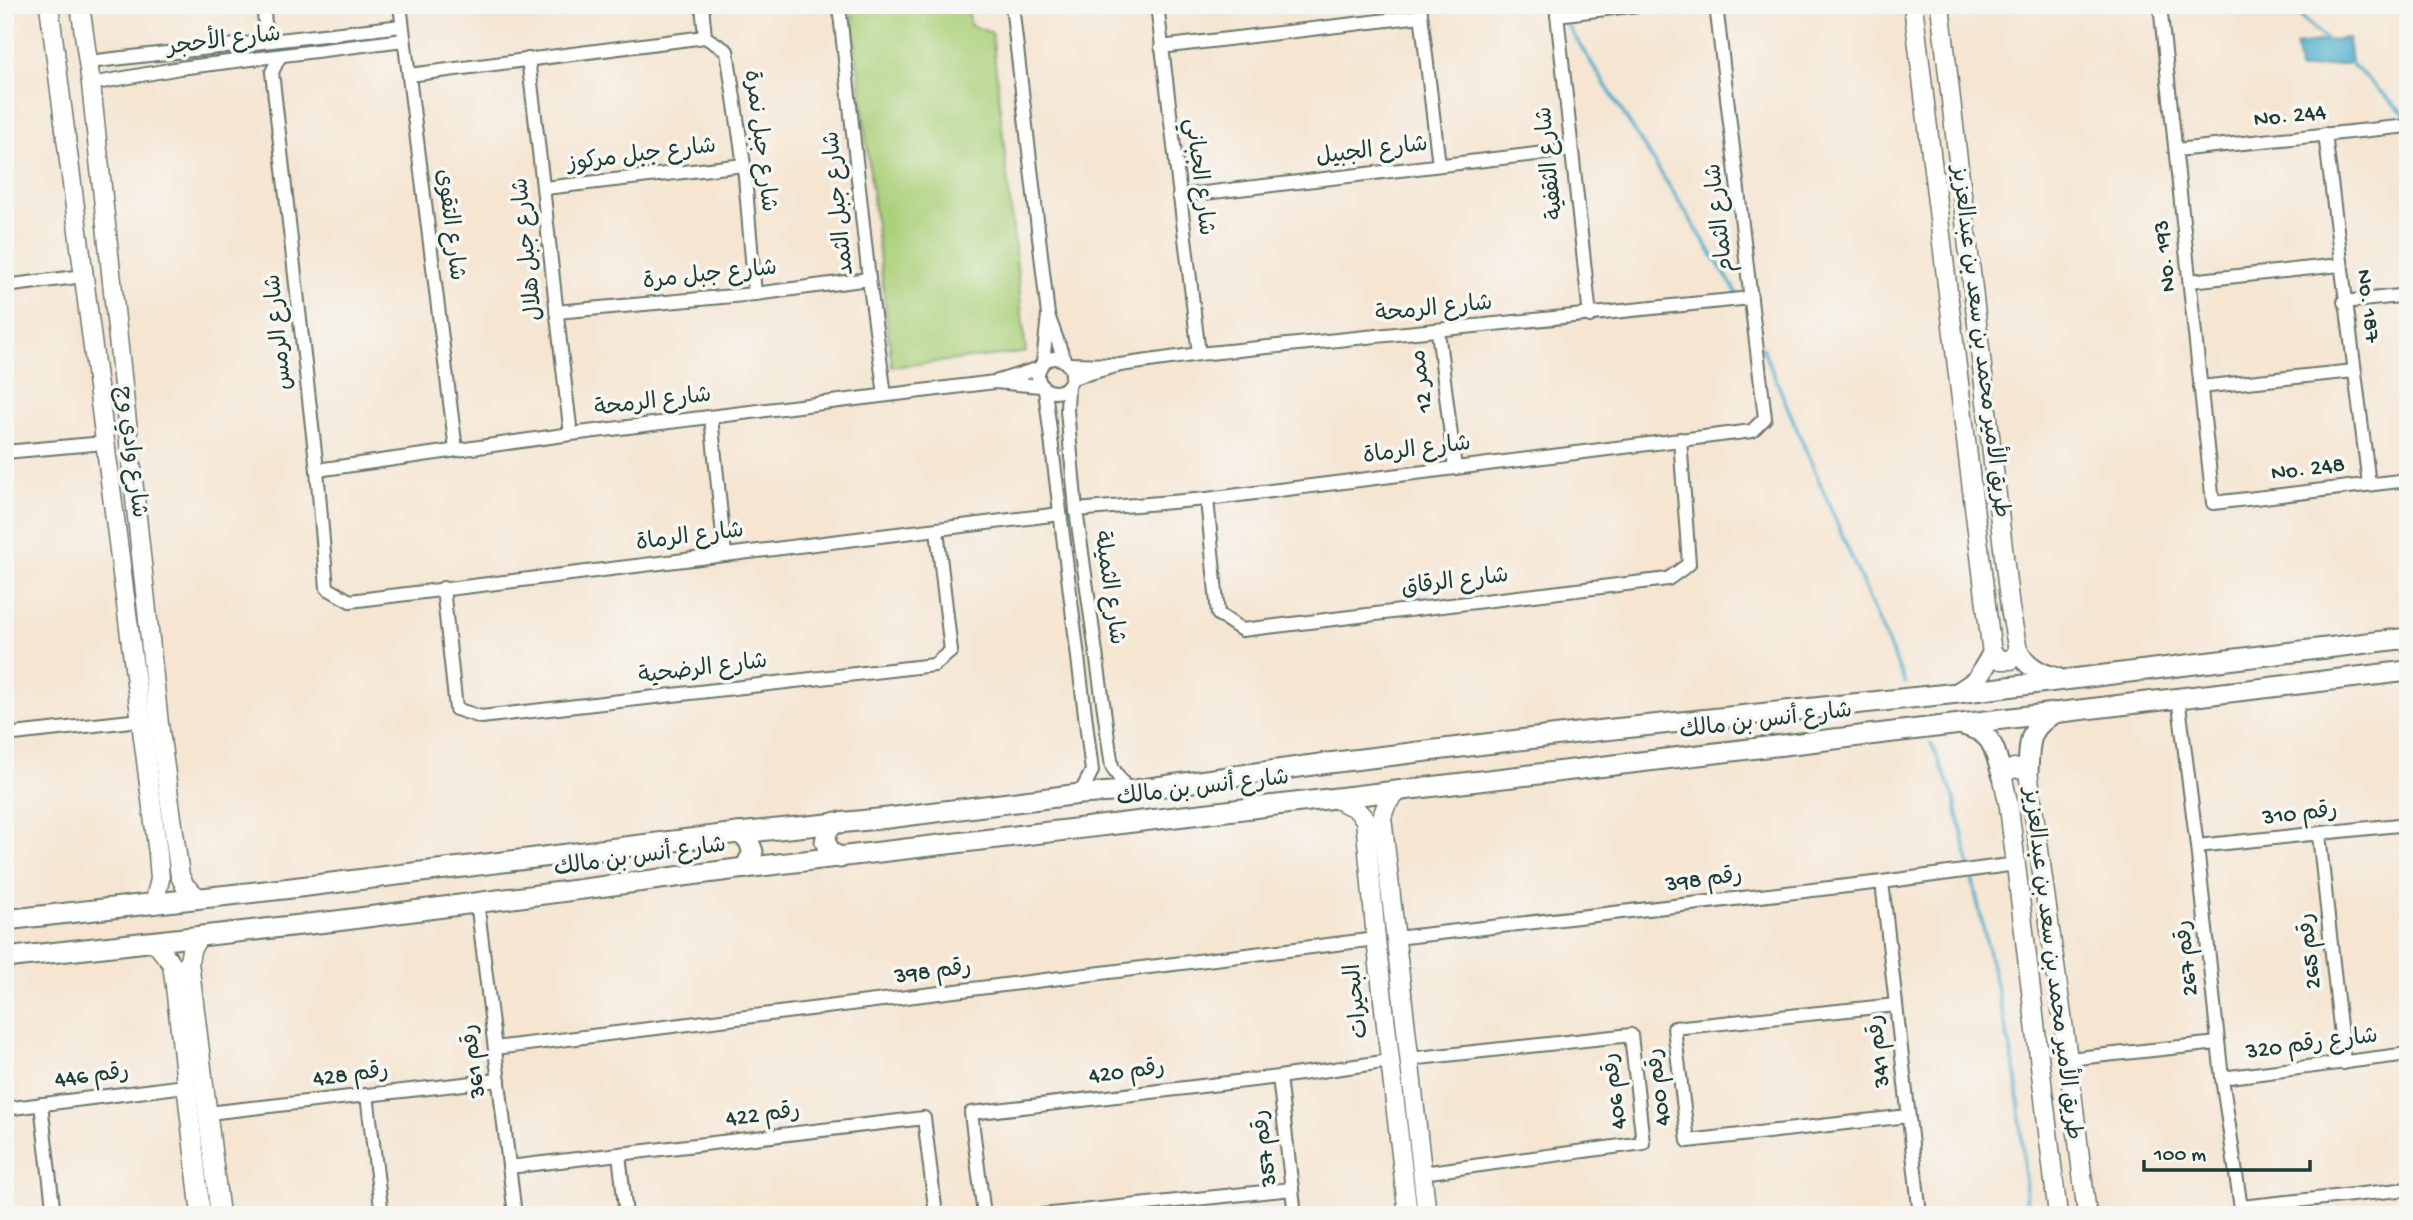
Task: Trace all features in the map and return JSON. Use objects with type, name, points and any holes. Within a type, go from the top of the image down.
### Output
[{"type":"main road","name":"شارع أنس بن مالك","points":[[5,920],[738,833],[1080,794],[1128,791],[1320,764],[1958,693],[2408,638]]},
{"type":"main road","points":[[2018,651],[2027,665],[2043,674],[2065,680]]},
{"type":"main road","points":[[1958,693],[1977,680],[1992,654]]},
{"type":"main road","name":"شارع أنس بن مالك","points":[[5,958],[336,921],[745,868],[2408,671]]},
{"type":"main road","points":[[2028,771],[2032,734],[2037,725],[2057,711]]},
{"type":"main road","points":[[1955,724],[1978,729],[1989,737],[2002,774]]},
{"type":"main road","points":[[836,822],[828,829],[825,842],[831,852],[841,858]]},
{"type":"main road","points":[[738,833],[748,839],[753,852],[745,868]]},
{"type":"street","name":"شارع وادي وج","points":[[49,5],[140,720],[167,852],[181,881],[199,898]]},
{"type":"street","name":"شارع وادي وج","points":[[80,5],[91,84],[159,724],[167,852],[153,904]]},
{"type":"street","points":[[263,5],[267,41]]},
{"type":"street","name":"شارع التقوى","points":[[400,5],[456,450]]},
{"type":"street","points":[[409,75],[705,37],[702,5]]},
{"type":"street","name":"شارع جبل الثمد","points":[[839,5],[869,279],[885,395]]},
{"type":"street","points":[[1012,5],[1048,315],[1066,363],[1070,382]]},
{"type":"street","name":"شارع الجباني","points":[[1157,5],[1199,354]]},
{"type":"street","points":[[1557,10],[1638,5]]},
{"type":"street","name":"شارع الثمام","points":[[1716,5],[1765,418],[1760,424]]},
{"type":"street","name":"طريق الأمير محمد بن سعد بن عبدالعزيز","points":[[1913,5],[1992,654]]},
{"type":"street","name":"طريق الأمير محمد بن سعد بن عبدالعزيز","points":[[1940,5],[2010,608],[2018,651]]},
{"type":"street","name":"No. 193","points":[[2160,5],[2213,503]]},
{"type":"street","name":"شارع الثقفية","points":[[1557,10],[1590,316]]},
{"type":"street","points":[[1161,47],[1420,11],[1439,165]]},
{"type":"street","name":"شارع الأحجر","points":[[88,62],[402,26]]},
{"type":"street","name":"شارع جبل نمرة","points":[[705,37],[727,51],[744,165],[755,294]]},
{"type":"street","name":"شارع الأحجر","points":[[91,84],[180,68],[404,40]]},
{"type":"street","points":[[178,51],[180,68]]},
{"type":"street","points":[[258,59],[272,72],[280,56]]},
{"type":"street","name":"شارع جبل هلال","points":[[528,59],[545,188],[571,434]]},
{"type":"street","name":"شارع الرمس","points":[[272,72],[317,470],[327,588]]},
{"type":"street","name":"No. 244","points":[[2176,150],[2408,126]]},
{"type":"street","name":"No. 187","points":[[2325,134],[2344,302],[2369,484]]},
{"type":"street","name":"شارع الجبيل","points":[[1180,196],[1570,150]]},
{"type":"street","name":"شارع جبل مركوز","points":[[545,188],[744,165]]},
{"type":"street","points":[[2190,281],[2340,265]]},
{"type":"street","points":[[5,286],[84,276]]},
{"type":"street","name":"شارع جبل مرة","points":[[556,312],[755,294],[869,279]]},
{"type":"street","points":[[2344,302],[2408,295]]},
{"type":"street","name":"شارع الرمحة","points":[[1120,365],[1199,354],[1751,298]]},
{"type":"street","points":[[1043,388],[1037,375],[1041,365],[1048,315]]},
{"type":"street","name":"ممر 12","points":[[1438,331],[1455,468]]},
{"type":"street","points":[[995,382],[1055,358],[1066,363],[1120,365]]},
{"type":"street","points":[[995,382],[1043,388],[1056,393],[1070,382],[1120,365]]},
{"type":"street","points":[[2200,387],[2354,371]]},
{"type":"street","name":"شارع الرمحة","points":[[317,470],[571,434],[995,382]]},
{"type":"street","name":"شارع الثميلة","points":[[1070,382],[1067,410],[1076,510],[1112,767],[1128,791]]},
{"type":"street","name":"شارع الثميلة","points":[[1043,388],[1092,771],[1080,794]]},
{"type":"street","points":[[711,416],[725,555]]},
{"type":"street","name":"شارع الرماة","points":[[1076,510],[1206,499],[1752,431],[1760,424]]},
{"type":"street","name":"شارع الرقاق","points":[[1206,499],[1218,614],[1242,630],[1668,579],[1689,564],[1680,439]]},
{"type":"street","points":[[5,452],[104,443]]},
{"type":"street","name":"No. 248","points":[[2213,503],[2408,480]]},
{"type":"street","name":"شارع الرماة","points":[[327,588],[350,601],[1060,514]]},
{"type":"street","name":"شارع الرضحية","points":[[443,588],[456,709],[481,717],[934,665],[951,651],[937,530]]},
{"type":"street","points":[[1992,654],[2001,660],[2011,660],[2018,651]]},
{"type":"street","name":"رقم 267","points":[[2178,697],[2222,1078],[2241,1211]]},
{"type":"street","points":[[5,735],[140,720]]},
{"type":"street","name":"طريق الأمير محمد بن سعد بن عبدالعزيز","points":[[2058,1215],[2016,864],[2002,774],[2014,768],[2028,771],[2087,1215]]},
{"type":"street","name":"البحيرات","points":[[1398,792],[1387,803],[1376,845],[1376,940],[1408,1215]]},
{"type":"street","name":"البحيرات","points":[[1334,798],[1355,808],[1365,819],[1376,845],[1396,937],[1427,1215]]},
{"type":"street","name":"رقم 310","points":[[2197,846],[2408,824]]},
{"type":"street","name":"رقم 265","points":[[2319,835],[2344,1063]]},
{"type":"street","name":"رقم 398","points":[[1396,937],[1882,882],[2016,864]]},
{"type":"street","name":"رقم 341","points":[[1882,882],[1920,1215]]},
{"type":"street","name":"رقم 361","points":[[477,901],[515,1215]]},
{"type":"street","points":[[199,936],[191,950],[184,994],[185,1086],[201,1215]]},
{"type":"street","name":"رقم 398","points":[[495,1048],[1376,940]]},
{"type":"street","points":[[155,941],[172,964],[184,994],[208,1113],[220,1215]]},
{"type":"street","name":"رقم 400","points":[[1896,1005],[1674,1028],[1688,1141],[1908,1116]]},
{"type":"street","name":"رقم 406","points":[[1409,1059],[1631,1035],[1643,1143],[1422,1174]]},
{"type":"street","points":[[2068,1059],[2218,1043]]},
{"type":"street","name":"شارع رقم 320","points":[[2222,1078],[2408,1054]]},
{"type":"street","name":"رقم 420","points":[[985,1215],[971,1113],[1279,1077],[1390,1061]]},
{"type":"street","name":"رقم 357","points":[[1279,1077],[1295,1215]]},
{"type":"street","name":"رقم 428","points":[[208,1113],[499,1080]]},
{"type":"street","name":"رقم 446","points":[[5,1109],[185,1086]]},
{"type":"street","points":[[367,1095],[382,1215]]},
{"type":"street","points":[[41,1104],[54,1215]]},
{"type":"street","name":"رقم 422","points":[[509,1167],[924,1118],[936,1215]]},
{"type":"street","points":[[193,1149],[212,1146]]},
{"type":"street","points":[[619,1154],[626,1215]]},
{"type":"street","points":[[1042,1215],[1292,1189]]},
{"type":"street","points":[[2241,1211],[2408,1189]]},
{"type":"green space","points":[[851,5],[968,5],[970,25],[992,33],[1026,352],[892,367]]},
{"type":"water","points":[[2348,38],[2351,63],[2299,70],[2296,45]]},
{"type":"waterway","points":[[2289,5],[2330,44]]},
{"type":"waterway","points":[[1563,18],[1738,295]]},
{"type":"waterway","points":[[2348,61],[2408,117]]},
{"type":"waterway","points":[[1762,347],[1905,683]]},
{"type":"waterway","points":[[1931,743],[1954,797],[2017,1079],[2028,1215]]}]
